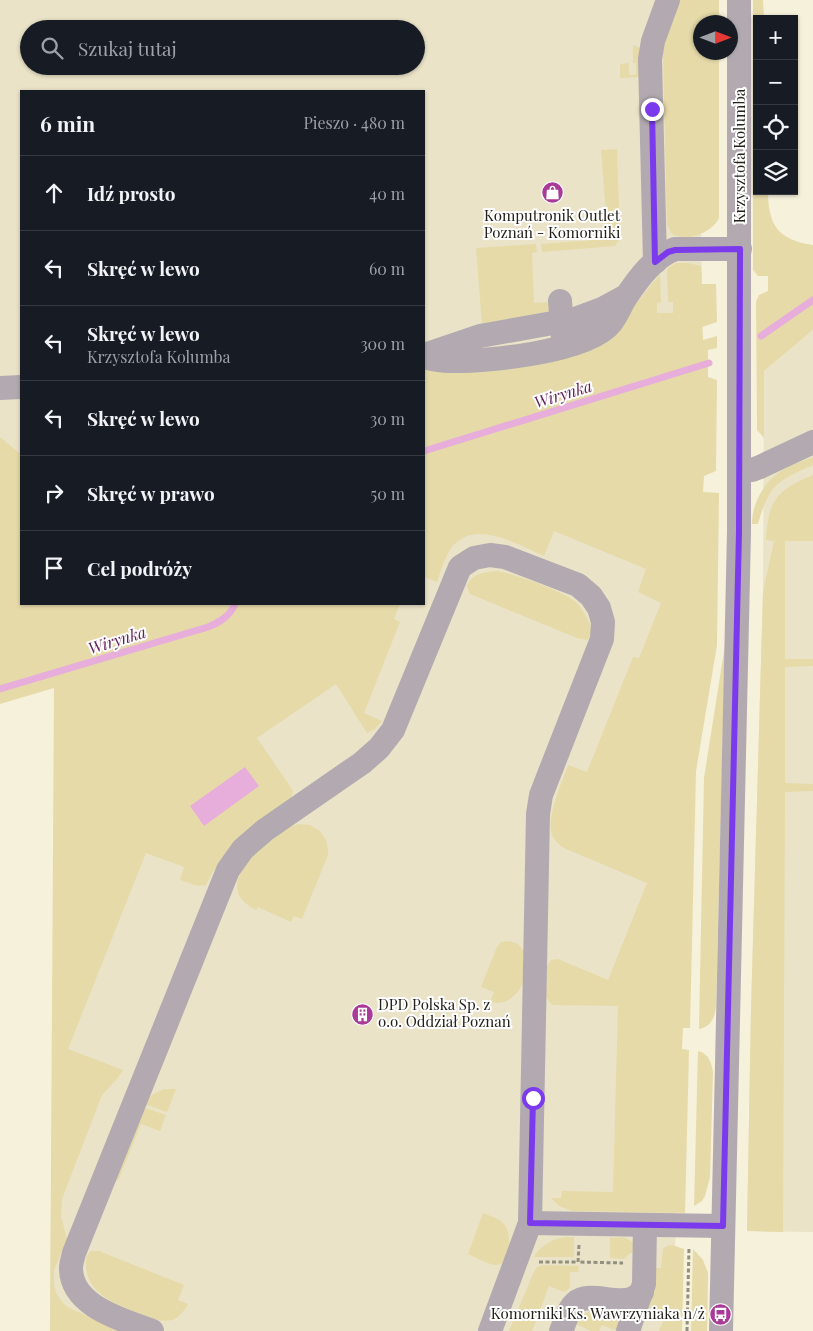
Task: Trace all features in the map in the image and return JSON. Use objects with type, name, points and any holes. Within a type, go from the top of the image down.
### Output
[{"type":"street","points":[[655,262],[650,59],[653,41],[668,0]]},
{"type":"street","name":"Krzysztofa Kolumba","points":[[721,1331],[740,470],[740,0]]},
{"type":"street","points":[[425,356],[480,336],[561,311],[585,316],[668,252],[675,250],[740,249]]},
{"type":"street","points":[[425,356],[448,361],[484,360],[584,342],[605,329],[611,322],[618,290]]},
{"type":"street","points":[[561,311],[563,347]]},
{"type":"street","points":[[0,388],[20,387]]},
{"type":"street","points":[[740,470],[752,470],[760,467],[813,442]]},
{"type":"street","points":[[152,1331],[104,1312],[90,1304],[80,1294],[73,1282],[71,1269],[74,1253],[228,870],[243,849],[265,830],[362,763],[379,748],[393,730],[460,567],[474,558],[490,555],[506,557],[578,585],[599,608],[603,622],[602,639],[541,795],[538,814],[530,1223],[490,1331]]},
{"type":"street","points":[[530,1223],[723,1226]]},
{"type":"street","points":[[628,1331],[642,1292],[645,1275],[645,1225]]},
{"type":"street","points":[[561,1331],[574,1303],[580,1300],[589,1298],[624,1301],[642,1292]]},
{"type":"path","points":[[687,1331],[690,1225]]},
{"type":"path","points":[[579,1237],[578,1262],[626,1263]]},
{"type":"shaded area","points":[[0,0],[697,0],[697,15],[693,15],[693,60],[698,60],[703,340],[425,414],[425,90],[20,90],[20,605],[0,642]]},
{"type":"shaded area","points":[[680,0],[719,0],[719,15],[693,15],[693,60],[719,60],[719,218],[711,228],[699,235],[678,236],[672,234],[667,225],[664,43]]},
{"type":"shaded area","points":[[753,0],[763,0],[764,15],[753,15]]},
{"type":"shaded area","points":[[633,45],[640,48],[640,77],[620,78],[620,64],[629,63],[629,75],[636,75],[636,63],[633,63]]},
{"type":"shaded area","points":[[617,149],[620,238],[615,246],[542,252],[541,244],[608,239],[601,150]]},
{"type":"shaded area","points":[[753,195],[768,195],[770,213],[777,229],[791,239],[813,245],[813,330],[764,371],[764,438],[757,430],[756,302],[759,295],[768,291],[768,276],[758,276],[753,270]]},
{"type":"shaded area","points":[[536,244],[537,252],[532,253],[534,303],[550,302],[551,311],[482,324],[476,248]]},
{"type":"shaded area","points":[[676,263],[701,266],[702,284],[716,284],[717,322],[702,327],[703,340],[717,336],[717,348],[708,350],[708,377],[717,380],[716,471],[704,476],[703,492],[719,493],[717,645],[696,771],[690,1028],[683,1028],[682,1049],[689,1050],[685,1213],[572,1211],[559,1206],[551,1198],[561,1198],[562,1191],[613,1192],[618,1006],[552,1005],[546,997],[547,966],[551,960],[558,959],[608,980],[647,883],[566,849],[552,835],[551,819],[568,765],[587,772],[633,657],[639,658],[661,603],[638,592],[646,569],[554,531],[544,556],[497,536],[472,535],[461,539],[452,547],[445,559],[437,582],[425,577],[425,369],[618,326],[660,274],[661,302],[657,303],[657,313],[673,313],[673,302],[668,302],[667,269]]},
{"type":"shaded area","points":[[813,330],[813,1232],[747,1231],[751,1010],[763,592],[764,371]]},
{"type":"shaded area","points":[[695,401],[673,1331],[50,1331],[55,716],[266,605],[425,605],[425,489]]},
{"type":"shaded area","points":[[0,437],[20,453],[20,605],[400,605],[394,619],[400,622],[364,713],[382,721],[375,729],[367,733],[336,684],[257,738],[292,789],[291,799],[230,847],[206,885],[198,886],[180,880],[184,867],[146,853],[68,1049],[123,1070],[102,1095],[62,1199],[61,1216],[67,1239],[54,1270],[54,1285],[56,1293],[69,1308],[122,1331],[50,1331],[54,688],[0,704]]},
{"type":"shaded area","points":[[813,457],[813,465],[791,475],[776,486],[766,501],[758,524],[752,524],[753,512],[765,486],[783,470]]},
{"type":"shaded area","points":[[813,475],[813,541],[785,541],[785,659],[813,659],[813,666],[785,667],[785,783],[813,784],[813,791],[785,792],[783,1232],[747,1231],[751,1010],[763,592],[774,541],[766,540],[767,526],[772,506],[777,498],[791,486]]},
{"type":"shaded area","points":[[496,571],[536,582],[573,600],[580,607],[589,622],[591,631],[589,638],[587,640],[577,638],[470,594],[467,586],[475,576]]},
{"type":"shaded area","points":[[725,645],[716,1006],[712,1021],[707,1026],[699,1029],[704,778]]},
{"type":"shaded area","points":[[245,767],[259,786],[204,826],[190,806]]},
{"type":"shaded area","points":[[299,824],[310,825],[320,831],[326,840],[328,855],[302,919],[294,916],[291,922],[258,907],[256,910],[244,902],[238,892],[237,883],[240,873],[255,854],[282,832]]},
{"type":"shaded area","points":[[510,941],[518,944],[524,951],[524,980],[519,990],[511,998],[496,1003],[490,1002],[494,992],[481,987],[497,947],[501,942]]},
{"type":"shaded area","points":[[698,1051],[705,1054],[709,1059],[713,1072],[710,1177],[705,1196],[702,1201],[694,1206]]},
{"type":"shaded area","points":[[164,1089],[176,1089],[167,1112],[144,1104],[152,1095]]},
{"type":"shaded area","points":[[143,1107],[166,1115],[160,1131],[141,1124],[118,1181],[116,1178]]},
{"type":"shaded area","points":[[483,1213],[502,1222],[507,1228],[509,1247],[505,1259],[497,1265],[487,1263],[468,1254]]},
{"type":"shaded area","points":[[567,1237],[574,1237],[574,1257],[534,1257],[548,1243]]},
{"type":"shaded area","points":[[624,1237],[633,1242],[636,1253],[630,1253],[624,1259],[610,1258],[610,1238]]},
{"type":"shaded area","points":[[672,1245],[684,1249],[682,1331],[659,1331],[666,1315],[649,1308],[654,1290],[655,1268],[661,1268],[663,1249],[666,1246]]},
{"type":"shaded area","points":[[693,1249],[703,1260],[708,1273],[707,1331],[691,1331]]},
{"type":"shaded area","points":[[91,1251],[99,1251],[184,1285],[178,1300],[188,1304],[177,1317],[164,1321],[121,1306],[104,1296],[91,1283],[87,1274],[86,1260]]},
{"type":"shaded area","points":[[542,1265],[579,1266],[578,1272],[570,1272],[570,1288],[564,1292],[549,1286],[532,1331],[509,1331],[533,1274],[537,1267]]},
{"type":"shaded area","points":[[592,1310],[617,1314],[620,1319],[617,1331],[602,1325],[599,1331],[591,1331],[576,1324],[582,1315]]},
{"type":"waterway","name":"Wirynka","points":[[761,336],[813,300]]},
{"type":"waterway","name":"Wirynka","points":[[425,451],[709,363]]},
{"type":"waterway","name":"Wirynka","points":[[0,689],[208,627],[224,618],[234,605]]},
{"type":"place","name":"Komputronik Outlet Poznań - Komorniki","points":[[552,193]]},
{"type":"place","name":"DPD Polska Sp. z o.o. Oddział Poznań","points":[[362,1014]]},
{"type":"place","name":"Komorniki Ks. Wawrzyniaka n/ż","points":[[721,1314]]},
{"type":"route","points":[[533,1098],[530,1223],[723,1226],[739,532],[740,249],[675,250],[661,256],[655,262],[652,109]]}]
